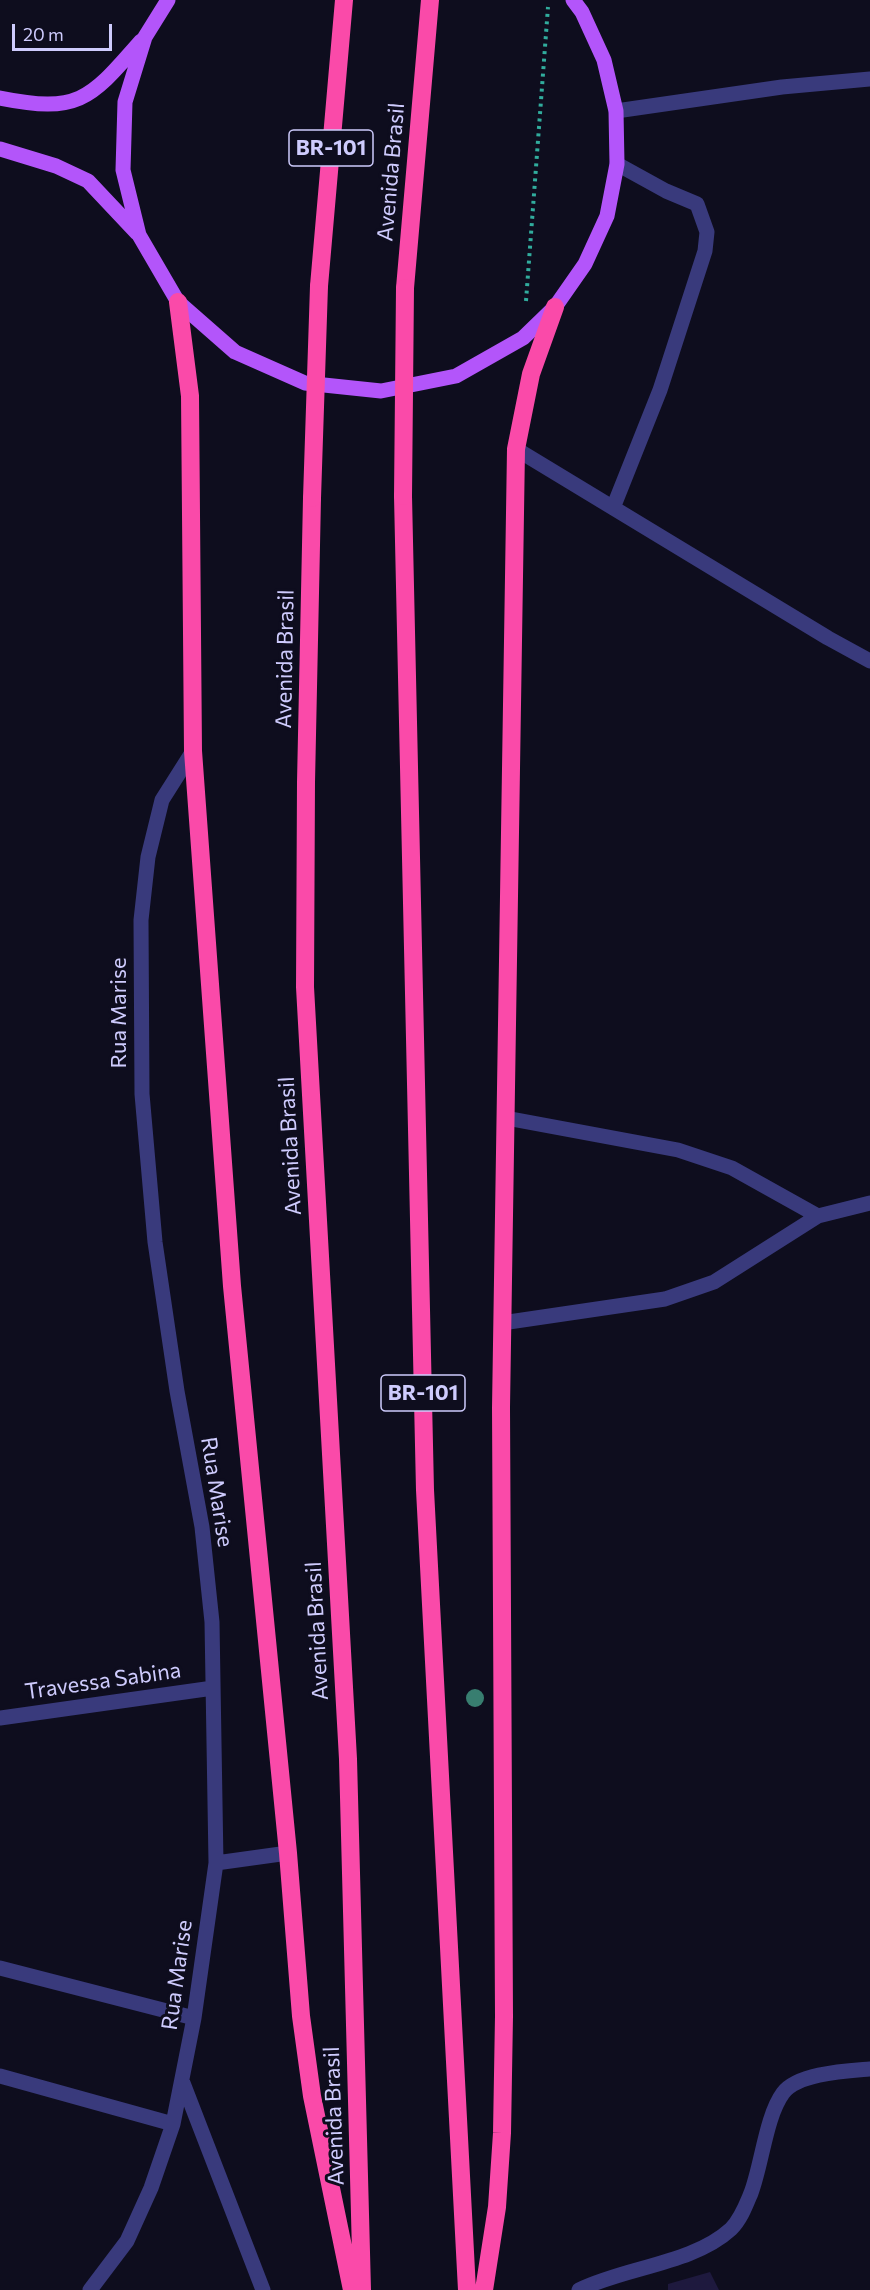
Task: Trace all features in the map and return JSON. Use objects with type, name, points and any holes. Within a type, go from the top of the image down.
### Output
[{"type":"highway","name":"Avenida Brasil","points":[[344,0],[319,286],[306,782],[305,987],[348,1759],[362,2290]]},
{"type":"highway","name":"Avenida Brasil","points":[[430,0],[405,288],[403,496],[425,1490],[467,2290]]},
{"type":"highway","points":[[178,302],[190,396],[193,751],[232,1286],[302,2016],[312,2096],[352,2290]]},
{"type":"highway","points":[[484,2290],[497,2207],[502,2133],[504,2016],[502,1323],[516,449],[531,374],[555,307]]},
{"type":"main road","points":[[0,98],[31,104],[60,104],[80,99],[98,89],[145,36],[168,0]]},
{"type":"main road","points":[[0,149],[56,166],[88,181],[139,235],[178,302],[235,352],[305,383],[381,391],[456,376],[523,338],[555,307],[585,264],[607,216],[617,164],[616,111],[604,60],[582,12],[573,0]]},
{"type":"main road","points":[[139,235],[123,170],[125,102],[145,36]]},
{"type":"street","points":[[616,111],[782,87],[870,79]]},
{"type":"street","points":[[613,507],[660,390],[705,251],[707,232],[697,204],[666,191],[617,164]]},
{"type":"street","points":[[516,449],[828,638],[870,661]]},
{"type":"street","name":"Rua Marise","points":[[90,2290],[127,2241],[151,2188],[173,2124],[194,2018],[216,1863],[212,1622],[202,1527],[177,1391],[155,1242],[142,1094],[141,920],[148,857],[162,800],[193,751]]},
{"type":"street","points":[[506,1118],[678,1150],[732,1168],[818,1216]]},
{"type":"street","points":[[502,1323],[665,1299],[714,1282],[818,1216],[870,1203]]},
{"type":"street","name":"Travessa Sabina","points":[[0,1718],[213,1688]]},
{"type":"street","points":[[216,1863],[288,1853]]},
{"type":"street","points":[[0,1968],[194,2018]]},
{"type":"street","points":[[579,2290],[595,2282],[678,2256],[714,2242],[733,2227],[744,2209],[754,2185],[773,2116],[783,2092],[795,2083],[811,2077],[870,2069]]},
{"type":"street","points":[[0,2076],[173,2124]]},
{"type":"street","points":[[183,2082],[263,2290]]},
{"type":"path","points":[[523,338],[548,0]]},
{"type":"building","points":[[710,2272],[719,2290],[668,2290],[668,2284]]}]
